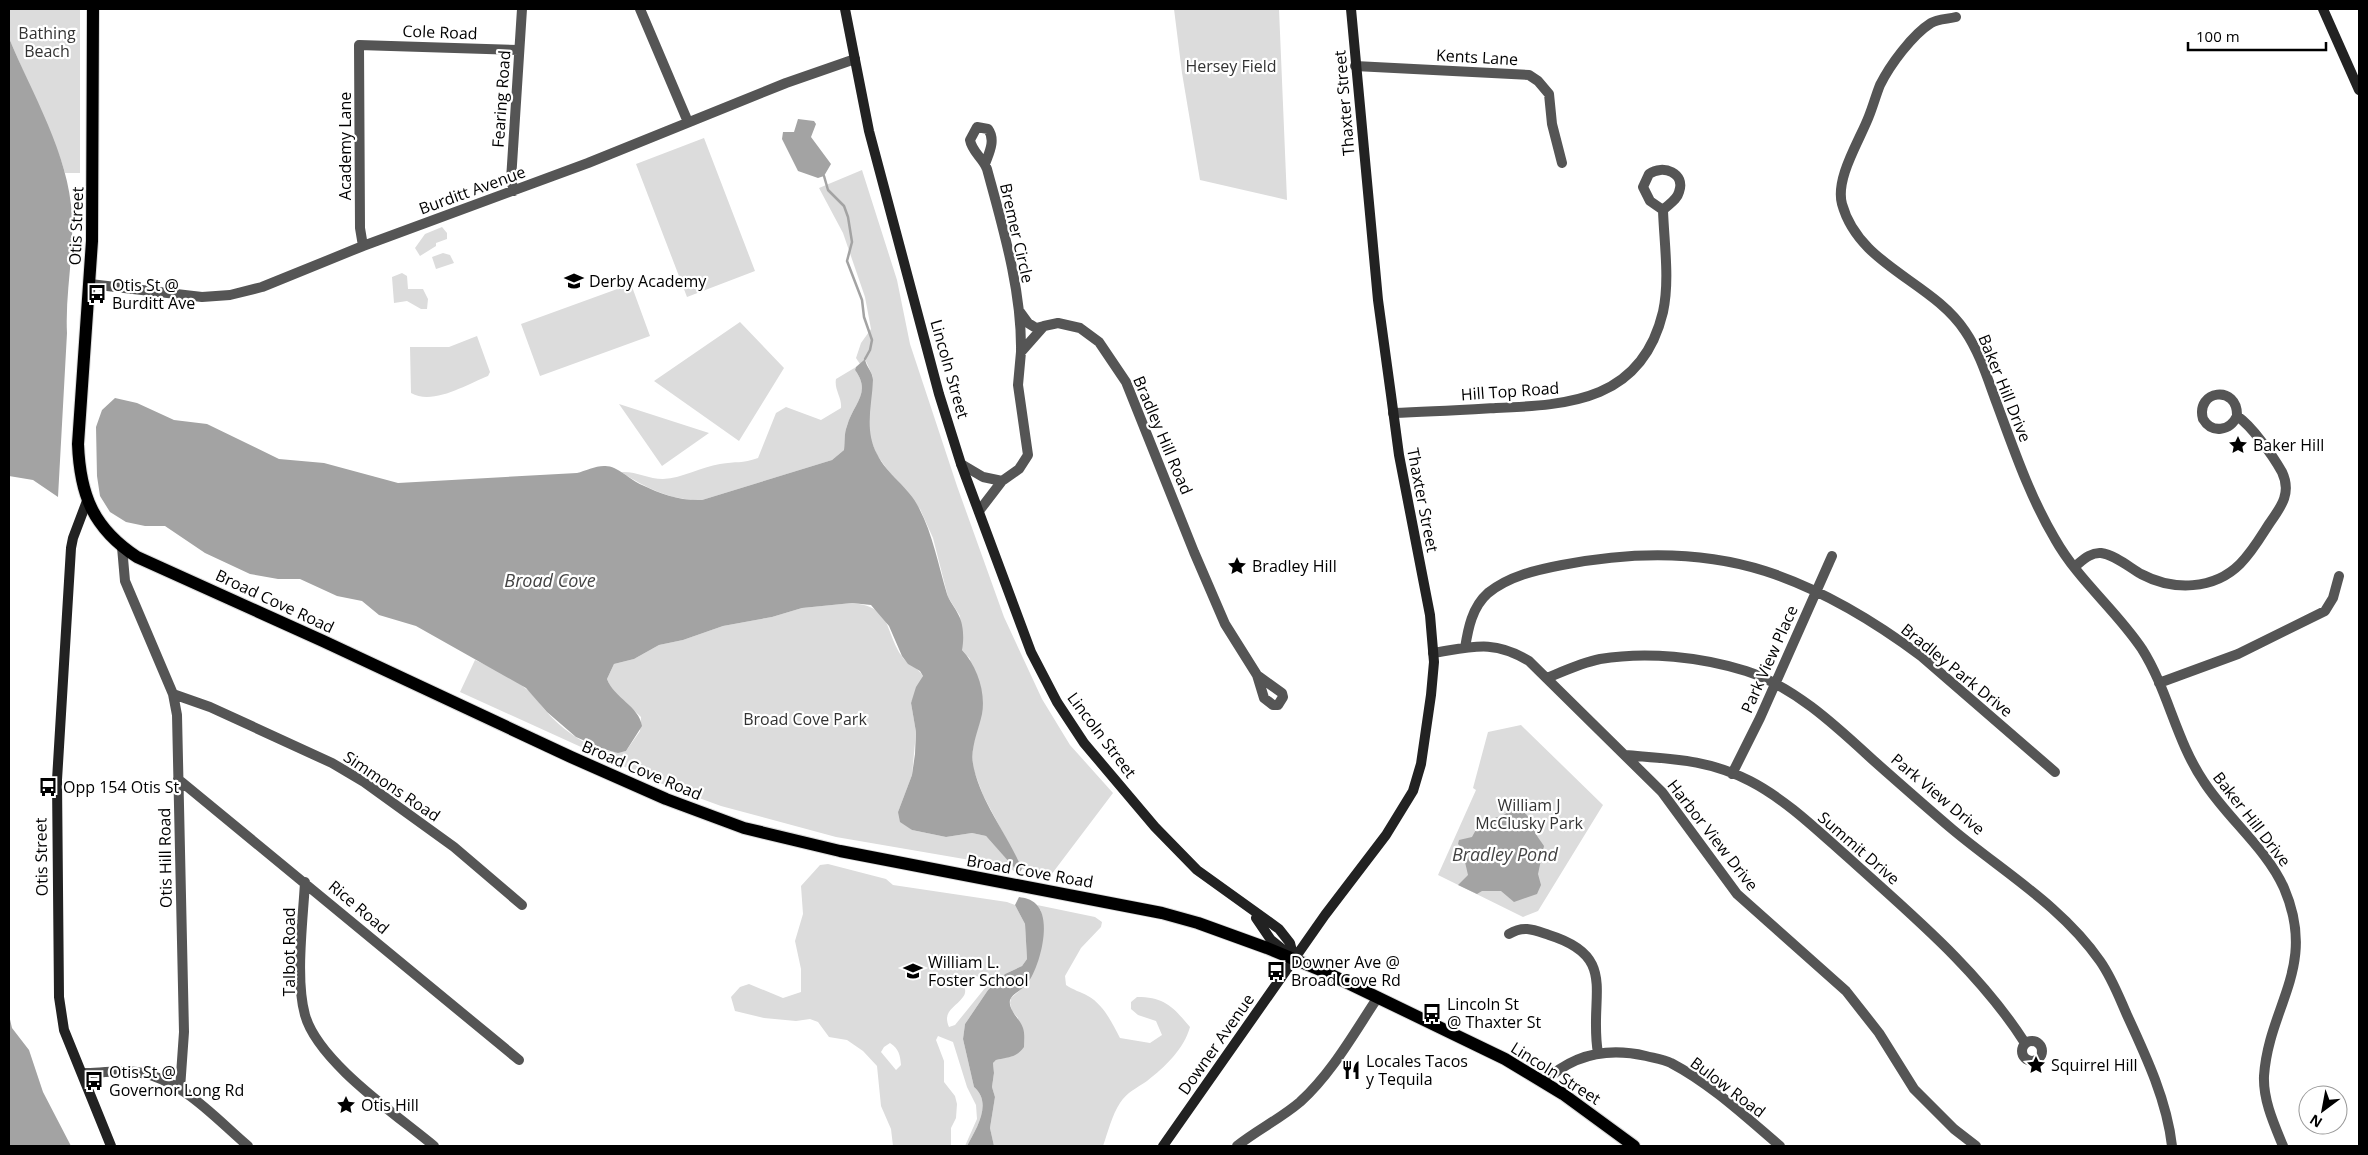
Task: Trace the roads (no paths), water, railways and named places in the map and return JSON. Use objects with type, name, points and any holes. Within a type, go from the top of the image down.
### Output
[{"type":"main road","name":"Otis Street","points":[[78,444],[90,284],[93,178],[93,9]]},
{"type":"main road","name":"Broad Cove Road","points":[[78,444],[79,470],[87,501],[98,520],[122,547],[137,557],[323,641],[571,758],[666,799],[744,828],[840,852],[1162,913],[1236,936],[1294,959]]},
{"type":"main road","name":"Lincoln Street","points":[[1294,959],[1378,997],[1505,1060],[1544,1082],[1634,1146]]},
{"type":"street","name":"Fearing Road","points":[[514,191],[511,180],[522,9]]},
{"type":"street","points":[[640,9],[688,122]]},
{"type":"street","name":"Lincoln Street","points":[[845,9],[869,131],[892,224],[961,464],[1031,652],[1069,722],[1098,760],[1175,849],[1197,870],[1279,930],[1290,943],[1294,959]]},
{"type":"street","name":"Thaxter Street","points":[[1294,959],[1386,835],[1413,792],[1426,736],[1431,696],[1433,653],[1430,615],[1399,454],[1378,300],[1351,9]]},
{"type":"street","points":[[2323,9],[2359,90]]},
{"type":"street","name":"Baker Hill Drive","points":[[1956,17],[1933,21],[1910,41],[1880,84],[1843,178],[1841,200],[1851,228],[1878,258],[1942,306],[1965,331],[1982,366],[2027,484],[2055,539],[2074,567],[2135,640],[2148,659],[2187,753],[2202,780],[2278,875],[2291,906],[2296,940],[2295,964],[2270,1044],[2264,1078],[2269,1107],[2283,1146]]},
{"type":"street","name":"Cole Road","points":[[359,45],[519,50]]},
{"type":"street","name":"Academy Lane","points":[[359,45],[360,228],[363,246]]},
{"type":"street","name":"Burditt Avenue","points":[[90,284],[202,297],[230,296],[268,285],[363,246],[514,191],[786,82],[855,59]]},
{"type":"street","name":"Kents Lane","points":[[1355,66],[1529,75],[1538,81],[1549,94],[1552,124],[1562,163]]},
{"type":"street","name":"Bremer Circle","points":[[985,164],[1001,222],[1019,309],[1021,352]]},
{"type":"street","name":"Hill Top Road","points":[[1393,413],[1545,406],[1574,402],[1593,396],[1611,386],[1640,361],[1658,327],[1666,293],[1664,210]]},
{"type":"street","name":"Bremer Circle","points":[[1019,309],[1028,323],[1036,328],[1044,326]]},
{"type":"street","name":"Bradley Hill Road","points":[[1044,326],[1058,323],[1080,328],[1099,342],[1118,368],[1135,401],[1217,606],[1234,640],[1257,675]]},
{"type":"street","points":[[979,511],[1002,481],[1019,469],[1028,455],[1018,386],[1021,352],[1044,326]]},
{"type":"street","points":[[2074,567],[2087,557],[2100,553],[2156,581],[2187,586],[2217,580],[2240,565],[2251,552],[2284,501],[2287,484],[2280,469],[2247,424],[2237,416]]},
{"type":"street","points":[[961,464],[983,477],[1002,481]]},
{"type":"street","name":"Otis Street","points":[[87,501],[71,548],[56,830],[60,1004],[64,1030],[111,1146]]},
{"type":"street","name":"Otis Hill Road","points":[[122,547],[125,581],[173,694],[177,715],[184,1032],[180,1089]]},
{"type":"street","name":"Bradley Park Drive","points":[[1465,648],[1473,615],[1488,594],[1521,575],[1587,560],[1660,555],[1711,559],[1764,571],[1815,592],[1871,622],[1921,656],[2056,772]]},
{"type":"street","name":"Park View Place","points":[[1732,774],[1760,718],[1832,556]]},
{"type":"street","points":[[2159,684],[2238,654],[2325,611],[2332,598],[2339,576]]},
{"type":"street","name":"Harbor View Drive","points":[[1433,653],[1481,646],[1500,647],[1513,651],[1529,661],[1662,792],[1737,894],[1846,992],[1879,1034],[1914,1089],[1948,1124],[1976,1146]]},
{"type":"street","name":"Park View Drive","points":[[1547,678],[1600,659],[1646,656],[1693,659],[1721,664],[1748,672],[1774,684],[1825,718],[1954,831],[2018,879],[2077,931],[2101,961],[2113,982],[2144,1052],[2164,1109],[2172,1146]]},
{"type":"street","name":"Simmons Road","points":[[173,694],[210,706],[332,763],[364,782],[454,847],[522,905]]},
{"type":"street","name":"Summit Drive","points":[[1625,755],[1693,760],[1732,774],[1763,789],[1812,826],[1923,925],[1978,978],[2025,1043]]},
{"type":"street","name":"Rice Road","points":[[178,779],[519,1060]]},
{"type":"street","name":"Talbot Road","points":[[305,882],[302,978],[305,1014],[310,1028],[326,1053],[434,1146]]},
{"type":"street","points":[[1509,934],[1517,929],[1528,928],[1573,944],[1588,956],[1595,973],[1598,1052]]},
{"type":"street","name":"Downer Avenue","points":[[1163,1146],[1294,959]]},
{"type":"street","points":[[1237,1146],[1293,1107],[1311,1090],[1335,1060],[1378,997]]},
{"type":"street","name":"Bulow Road","points":[[1544,1082],[1568,1063],[1598,1052],[1634,1054],[1669,1062],[1697,1079],[1780,1146]]},
{"type":"street","points":[[82,1073],[135,1072],[159,1078],[180,1089],[248,1146]]},
{"type":"water","points":[[9,38],[57,147],[69,193],[72,216],[58,497],[33,480],[9,476]]},
{"type":"water","points":[[798,119],[814,121],[816,124],[811,137],[831,164],[824,176],[818,178],[798,171],[782,139],[783,132],[794,132]]},
{"type":"water","name":"Broad Cove","points":[[865,359],[873,380],[870,426],[873,445],[881,461],[910,494],[924,518],[932,539],[948,597],[960,618],[963,637],[962,650],[976,671],[979,680],[983,706],[973,748],[974,769],[989,808],[1022,869],[1019,873],[986,836],[972,833],[946,837],[912,830],[900,822],[898,812],[912,775],[915,754],[916,732],[911,703],[916,687],[923,676],[920,671],[908,664],[902,656],[889,626],[871,605],[852,603],[802,608],[772,617],[723,626],[683,640],[659,645],[634,659],[614,664],[607,679],[610,686],[636,713],[642,726],[626,751],[618,753],[603,749],[576,737],[547,712],[526,688],[416,626],[379,615],[362,601],[337,596],[300,579],[278,579],[250,574],[205,553],[165,526],[145,526],[126,522],[110,512],[100,496],[97,476],[96,427],[102,410],[115,398],[137,403],[174,420],[207,424],[279,459],[324,463],[398,483],[577,473],[609,466],[637,483],[664,494],[678,498],[702,500],[832,460],[844,450],[846,429],[862,392],[860,378],[855,370]]},
{"type":"water","name":"Bradley Pond","points":[[1512,809],[1522,811],[1528,816],[1544,846],[1538,874],[1541,885],[1537,894],[1514,902],[1501,891],[1482,891],[1477,894],[1458,885],[1468,875],[1465,862],[1469,856],[1458,844],[1459,840],[1472,837],[1481,824]]},
{"type":"water","points":[[1019,897],[1030,900],[1041,911],[1044,932],[1040,956],[1032,977],[1010,1000],[1012,1011],[1023,1028],[1024,1047],[1015,1055],[996,1060],[993,1063],[992,1087],[995,1097],[990,1128],[994,1146],[967,1146],[978,1124],[983,1108],[980,1093],[974,1087],[963,1039],[965,1024],[988,990],[1005,974],[1022,966],[1027,959],[1025,924],[1015,905]]},
{"type":"water","points":[[9,1015],[12,1028],[29,1050],[43,1092],[71,1146],[9,1146]]},
{"type":"waterway","points":[[824,176],[828,190],[844,206],[848,217],[852,242],[847,261],[862,300],[864,317],[872,340],[870,350],[865,359]]},
{"type":"place","name":"Derby Academy","points":[[574,281]]},
{"type":"place","name":"Otis St @ Burditt Ave","points":[[97,294]]},
{"type":"place","name":"Baker Hill","points":[[2238,445]]},
{"type":"place","name":"Bradley Hill","points":[[1237,566]]},
{"type":"place","name":"Opp 154 Otis St","points":[[48,787]]},
{"type":"place","name":"William L. Foster School","points":[[913,971]]},
{"type":"place","name":"Downer Ave @ Broad Cove Rd","points":[[1276,971]]},
{"type":"place","name":"Lincoln St @ Thaxter St","points":[[1432,1013]]},
{"type":"place","name":"Squirrel Hill","points":[[2036,1065]]},
{"type":"place","name":"Locales Tacos y Tequila","points":[[1351,1070]]},
{"type":"place","name":"Otis St @ Governor Long Rd","points":[[94,1081]]},
{"type":"place","name":"Otis Hill","points":[[346,1105]]},
{"type":"park label","name":"Bathing Beach","points":[[47,42]]},
{"type":"park label","name":"Hersey Field","points":[[1231,66]]},
{"type":"park label","name":"Broad Cove Park","points":[[805,719]]},
{"type":"park label","name":"William J McClusky Park","points":[[1529,814]]}]
